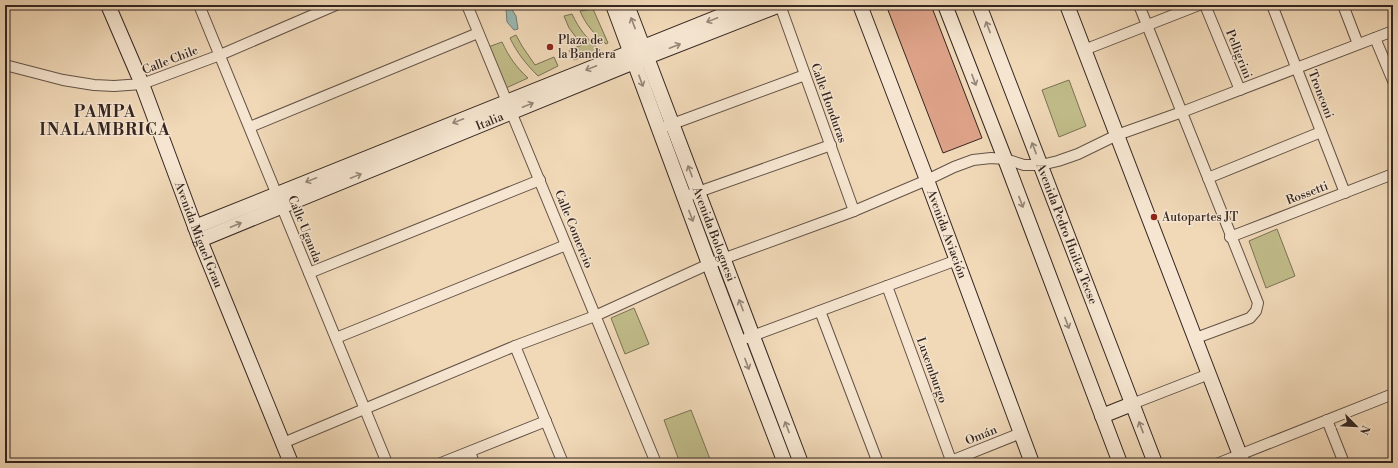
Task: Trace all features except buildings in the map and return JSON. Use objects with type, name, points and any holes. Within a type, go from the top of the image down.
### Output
[{"type":"street","name":"Avenida Miguel Grau","points":[[108,5],[142,84],[197,233],[291,463]]},
{"type":"street","name":"Calle Uganda","points":[[199,5],[387,463]]},
{"type":"street","name":"Calle Chile","points":[[5,65],[63,80],[94,85],[114,86],[142,84],[220,55],[336,5]]},
{"type":"street","name":"Calle Comercio","points":[[467,5],[656,463]]},
{"type":"street","name":"Avenida Bolognesi","points":[[613,5],[639,54]]},
{"type":"street","name":"Avenida Bolognesi","points":[[626,5],[639,54],[665,126],[684,197],[785,463]]},
{"type":"street","points":[[639,54],[748,5]]},
{"type":"street","name":"Italia","points":[[197,233],[639,54],[780,5]]},
{"type":"street","name":"Calle Honduras","points":[[780,5],[854,211]]},
{"type":"street","name":"Avenida Aviación","points":[[860,5],[1032,463]]},
{"type":"street","points":[[945,5],[1120,463]]},
{"type":"street","name":"Avenida Pedro Huilca Tecse","points":[[979,5],[1155,463]]},
{"type":"street","points":[[1067,5],[1196,338],[1241,459]]},
{"type":"street","points":[[1139,5],[1258,303],[1256,311],[1250,318],[1196,338]]},
{"type":"street","points":[[1084,50],[1199,5]]},
{"type":"street","name":"Pelligrini","points":[[1205,5],[1240,90]]},
{"type":"street","name":"Tronconi","points":[[1272,5],[1345,193]]},
{"type":"street","points":[[1343,5],[1358,44]]},
{"type":"street","points":[[282,443],[515,346],[595,316],[709,264],[854,211],[954,167],[973,160],[991,158],[1005,159],[1024,165],[1041,165],[1078,154],[1117,135],[1182,112],[1393,31]]},
{"type":"street","points":[[250,127],[478,33]]},
{"type":"street","points":[[1375,38],[1393,81]]},
{"type":"street","points":[[665,126],[805,75]]},
{"type":"street","name":"Avenida Bolognesi","points":[[665,126],[698,192],[801,463]]},
{"type":"street","points":[[1208,178],[1321,132]]},
{"type":"street","points":[[684,197],[831,145]]},
{"type":"street","name":"Rossetti","points":[[1230,236],[1393,174]]},
{"type":"street","points":[[309,273],[540,180]]},
{"type":"street","points":[[336,338],[566,245]]},
{"type":"street","points":[[738,342],[957,260]]},
{"type":"street","name":"Luxemburgo","points":[[887,286],[952,462]]},
{"type":"street","points":[[820,311],[878,463]]},
{"type":"street","points":[[515,346],[563,463]]},
{"type":"street","points":[[1102,416],[1209,374]]},
{"type":"street","points":[[1218,463],[1241,459],[1327,420],[1393,394]]},
{"type":"street","points":[[1327,420],[1344,463]]},
{"type":"street","points":[[441,463],[546,421]]},
{"type":"street","name":"Omán","points":[[952,462],[1021,434]]},
{"type":"street","points":[[470,452],[474,463]]},
{"type":"shaded area","points":[[593,9],[608,43],[606,44],[591,29],[580,11]]},
{"type":"shaded area","points":[[572,14],[584,34],[600,50],[574,60],[569,50],[582,45],[569,28],[564,16]]},
{"type":"shaded area","points":[[516,35],[535,65],[554,57],[558,66],[538,76],[522,58],[510,38]]},
{"type":"shaded area","points":[[502,42],[513,62],[528,78],[506,88],[488,47]]},
{"type":"shaded area","points":[[1069,80],[1086,126],[1059,137],[1042,90]]},
{"type":"shaded area","points":[[1277,229],[1295,276],[1266,288],[1249,241]]},
{"type":"shaded area","points":[[634,308],[649,344],[625,354],[611,318]]},
{"type":"shaded area","points":[[691,410],[710,459],[698,463],[680,463],[664,420]]},
{"type":"water","points":[[509,7],[516,16],[518,29],[514,30],[507,22],[506,9]]},
{"type":"place","name":"Plaza de la Bandera","points":[[550,47]]},
{"type":"place","name":"Autopartes JT","points":[[1154,217]]},
{"type":"district","name":"PAMPA INALAMBRICA","points":[[105,120]]}]
